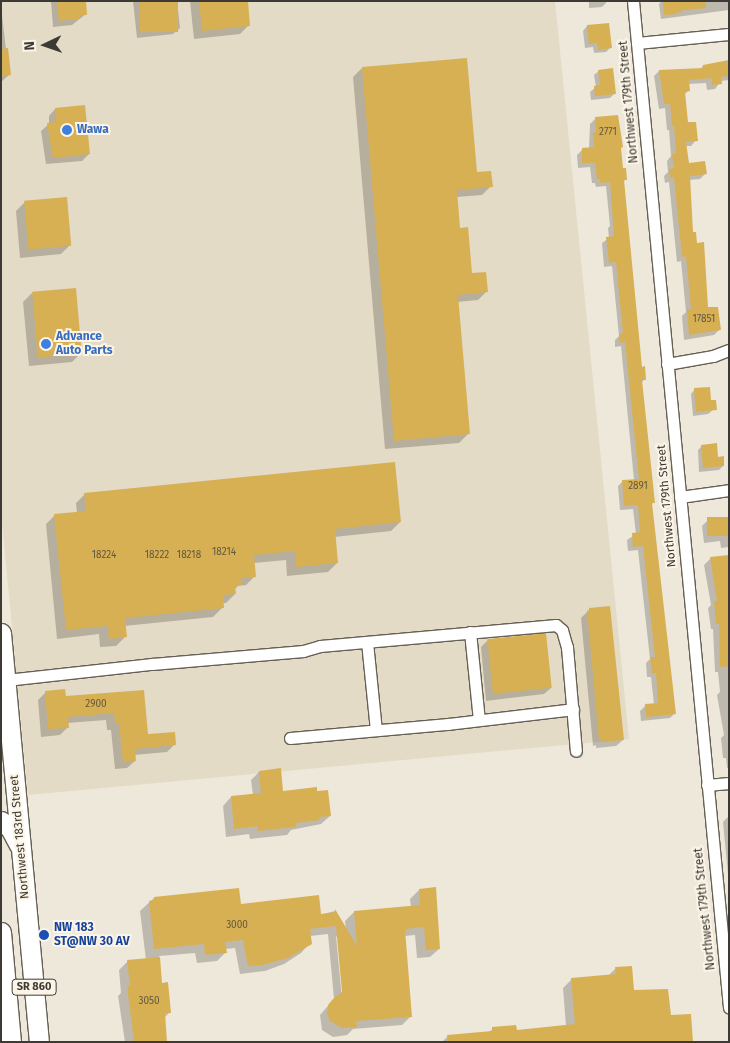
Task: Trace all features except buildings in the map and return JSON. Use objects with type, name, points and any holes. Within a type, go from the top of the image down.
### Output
[{"type":"main road","name":"Northwest 183rd Street","points":[[1,633],[39,1042]]},
{"type":"main road","points":[[1,821],[10,828],[22,851]]},
{"type":"main road","name":"SR 860","points":[[1,932],[11,1042]]},
{"type":"street","name":"Northwest 179th Street","points":[[633,1],[729,1007]]},
{"type":"street","points":[[637,43],[729,34]]},
{"type":"street","points":[[667,364],[713,356],[729,350]]},
{"type":"street","points":[[680,497],[729,490]]},
{"type":"street","points":[[6,680],[152,664],[303,651],[320,646],[556,624],[562,630],[567,647],[576,750]]},
{"type":"street","points":[[470,632],[479,720]]},
{"type":"street","points":[[367,642],[376,730]]},
{"type":"street","points":[[290,738],[572,709]]},
{"type":"street","points":[[707,785],[729,783]]},
{"type":"shaded area","points":[[1,1],[555,1],[629,739],[28,795],[1,512]]},
{"type":"place","name":"Wawa","points":[[67,130]]},
{"type":"place","name":"Advance Auto Parts","points":[[46,344]]},
{"type":"place","name":"NW 183 ST@NW 30 AV","points":[[44,935]]}]
